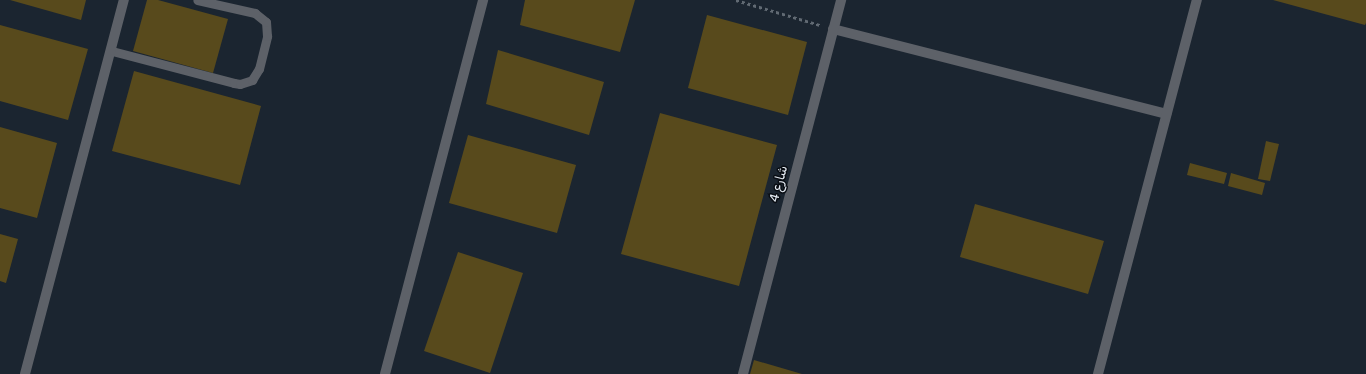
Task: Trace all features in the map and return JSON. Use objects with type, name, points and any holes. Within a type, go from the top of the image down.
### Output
[{"type":"street","points":[[25,374],[112,51],[124,0]]},
{"type":"street","points":[[385,374],[483,0]]},
{"type":"street","name":"شارع 4","points":[[743,374],[841,0]]},
{"type":"street","points":[[1098,374],[1197,0]]},
{"type":"street","points":[[833,29],[1166,114]]},
{"type":"lane","points":[[112,51],[234,83],[240,84],[252,80],[260,63],[268,32],[266,22],[255,13],[197,0]]},
{"type":"path","points":[[736,0],[833,29]]},
{"type":"building","points":[[10,0],[86,0],[81,20]]},
{"type":"building","points":[[147,0],[158,0],[228,19],[213,73],[133,51]]},
{"type":"building","points":[[525,0],[635,0],[620,52],[520,25]]},
{"type":"building","points":[[1273,0],[1366,0],[1366,23],[1365,25]]},
{"type":"building","points":[[707,15],[807,42],[788,115],[688,88]]},
{"type":"building","points":[[0,25],[88,49],[68,120],[0,101]]},
{"type":"building","points":[[498,50],[604,82],[589,135],[486,104]]},
{"type":"building","points":[[134,71],[261,106],[240,185],[112,151]]},
{"type":"building","points":[[660,113],[777,145],[739,286],[621,254]]},
{"type":"building","points":[[0,127],[57,143],[37,218],[0,208]]},
{"type":"building","points":[[468,135],[576,165],[557,233],[449,203]]},
{"type":"building","points":[[1266,141],[1279,144],[1270,181],[1258,179]]},
{"type":"building","points":[[1190,163],[1227,173],[1224,184],[1187,175]]},
{"type":"building","points":[[1231,173],[1265,183],[1262,195],[1228,186]]},
{"type":"building","points":[[975,204],[1104,241],[1088,294],[960,257]]},
{"type":"building","points":[[0,234],[18,239],[6,283],[0,281]]},
{"type":"building","points":[[458,252],[523,273],[490,373],[424,351]]},
{"type":"building","points":[[754,360],[802,374],[750,374]]}]
